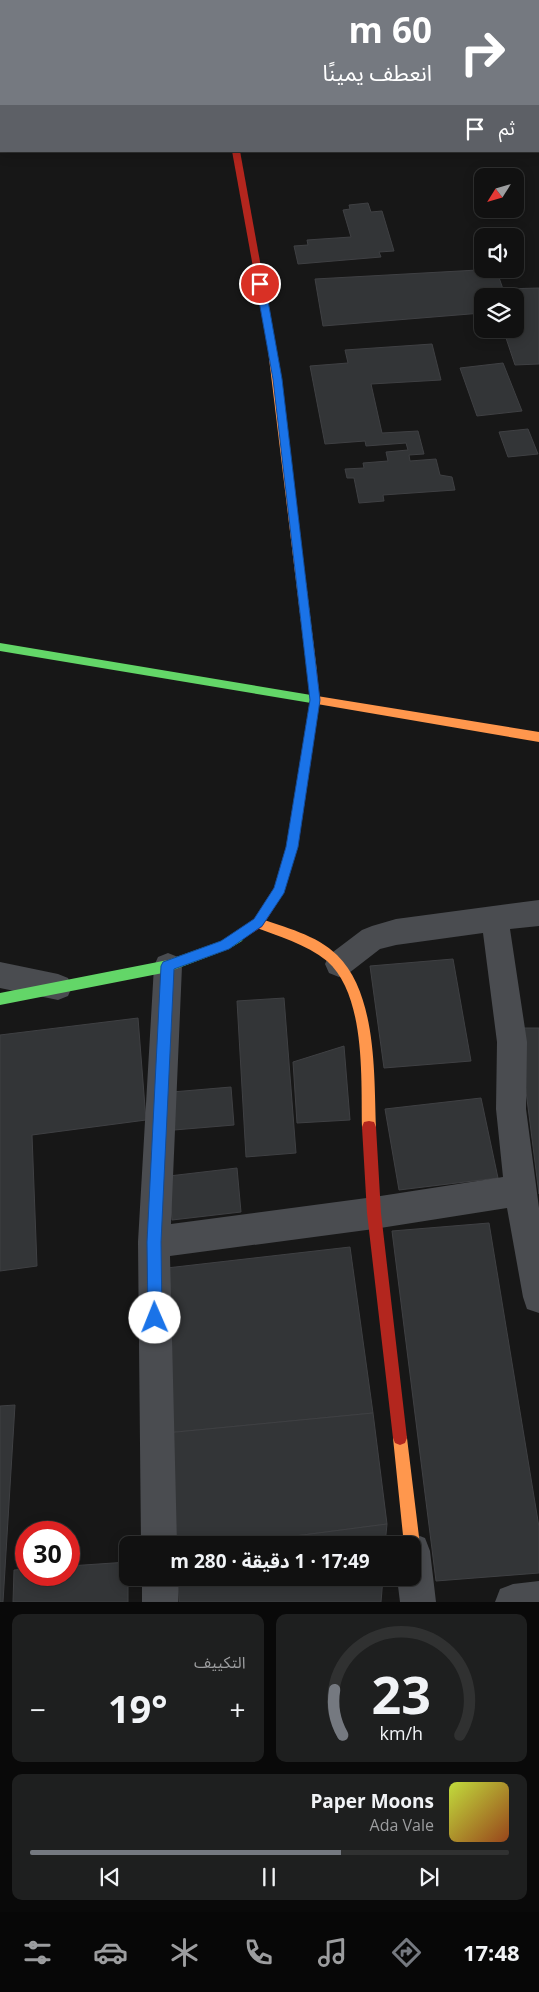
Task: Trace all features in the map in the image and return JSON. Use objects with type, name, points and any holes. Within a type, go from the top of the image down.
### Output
[{"type":"street","points":[[0,1000],[168,966],[225,946],[258,923],[280,890],[292,847],[315,700],[278,379],[236,152]]},
{"type":"street","points":[[0,647],[539,737]]},
{"type":"street","points":[[338,964],[372,939],[396,932],[539,913]]},
{"type":"street","points":[[495,919],[512,1042],[511,1109],[520,1190],[539,1296]]},
{"type":"street","points":[[258,923],[312,945],[338,964],[358,1006],[364,1034],[374,1213],[411,1536]]},
{"type":"street","points":[[159,1536],[154,1242],[168,966]]},
{"type":"street","points":[[0,975],[60,988]]},
{"type":"street","points":[[154,1242],[374,1213],[520,1190]]},
{"type":"street","points":[[160,1586],[160,1602]]},
{"type":"street","points":[[416,1586],[418,1602]]},
{"type":"street","points":[[513,1602],[539,1599]]},
{"type":"building","points":[[368,203],[371,212],[382,211],[394,251],[379,252],[381,257],[298,264],[294,246],[308,245],[307,240],[351,237],[343,210],[350,209],[349,205]]},
{"type":"building","points":[[474,270],[474,278],[499,278],[503,288],[474,288],[474,314],[323,326],[315,279]]},
{"type":"building","points":[[524,288],[539,288],[539,364],[515,365],[506,338],[524,338]]},
{"type":"building","points":[[432,344],[441,380],[371,384],[382,433],[418,431],[424,454],[409,455],[410,461],[436,459],[440,475],[452,477],[455,490],[383,495],[384,501],[359,503],[354,478],[347,478],[345,469],[364,468],[363,463],[388,461],[386,452],[408,450],[406,443],[366,446],[365,441],[325,444],[310,366],[348,363],[345,350]]},
{"type":"building","points":[[503,363],[522,411],[477,416],[460,368]]},
{"type":"building","points":[[528,429],[538,454],[508,457],[499,432]]},
{"type":"building","points":[[453,959],[471,1061],[384,1068],[370,966]]},
{"type":"building","points":[[284,998],[296,1153],[246,1157],[237,1001]]},
{"type":"building","points":[[138,1018],[146,1120],[32,1135],[37,1266],[0,1271],[0,1035]]},
{"type":"building","points":[[518,1028],[539,1028],[539,1194]]},
{"type":"building","points":[[344,1046],[350,1120],[297,1123],[293,1062]]},
{"type":"building","points":[[231,1087],[234,1125],[174,1130],[172,1092]]},
{"type":"building","points":[[481,1098],[498,1178],[399,1190],[385,1109]]},
{"type":"building","points":[[237,1168],[241,1212],[172,1220],[169,1176]]},
{"type":"building","points":[[489,1223],[539,1527],[539,1573],[436,1581],[392,1231]]},
{"type":"building","points":[[350,1247],[373,1413],[166,1433],[158,1269]]},
{"type":"building","points":[[15,1405],[3,1602],[0,1602],[0,1406]]},
{"type":"building","points":[[373,1413],[387,1524],[295,1536],[174,1536],[166,1433]]},
{"type":"building","points":[[387,1524],[386,1536],[295,1536]]},
{"type":"building","points":[[119,1563],[119,1586],[128,1586],[128,1602],[13,1602],[14,1570],[15,1586],[80,1586],[80,1565]]},
{"type":"building","points":[[178,1586],[382,1586],[381,1602],[179,1602]]},
{"type":"traffic: fast","points":[[0,647],[317,700]]},
{"type":"traffic: fast","points":[[0,999],[168,966],[225,945],[238,937]]},
{"type":"traffic: slow","points":[[272,350],[312,672]]},
{"type":"traffic: slow","points":[[317,700],[539,737]]},
{"type":"traffic: slow","points":[[258,923],[316,947],[333,959],[345,974],[354,993],[364,1038],[369,1127]]},
{"type":"traffic: slow","points":[[400,1438],[411,1536]]},
{"type":"traffic: jam","points":[[236,152],[272,350]]},
{"type":"traffic: jam","points":[[238,937],[258,923],[279,890],[292,847],[315,700],[312,672]]},
{"type":"traffic: jam","points":[[369,1127],[374,1213],[400,1438]]},
{"type":"route","points":[[155,1318],[154,1242],[168,966],[225,946],[258,923],[280,890],[292,847],[315,700],[278,379],[260,284]]}]
